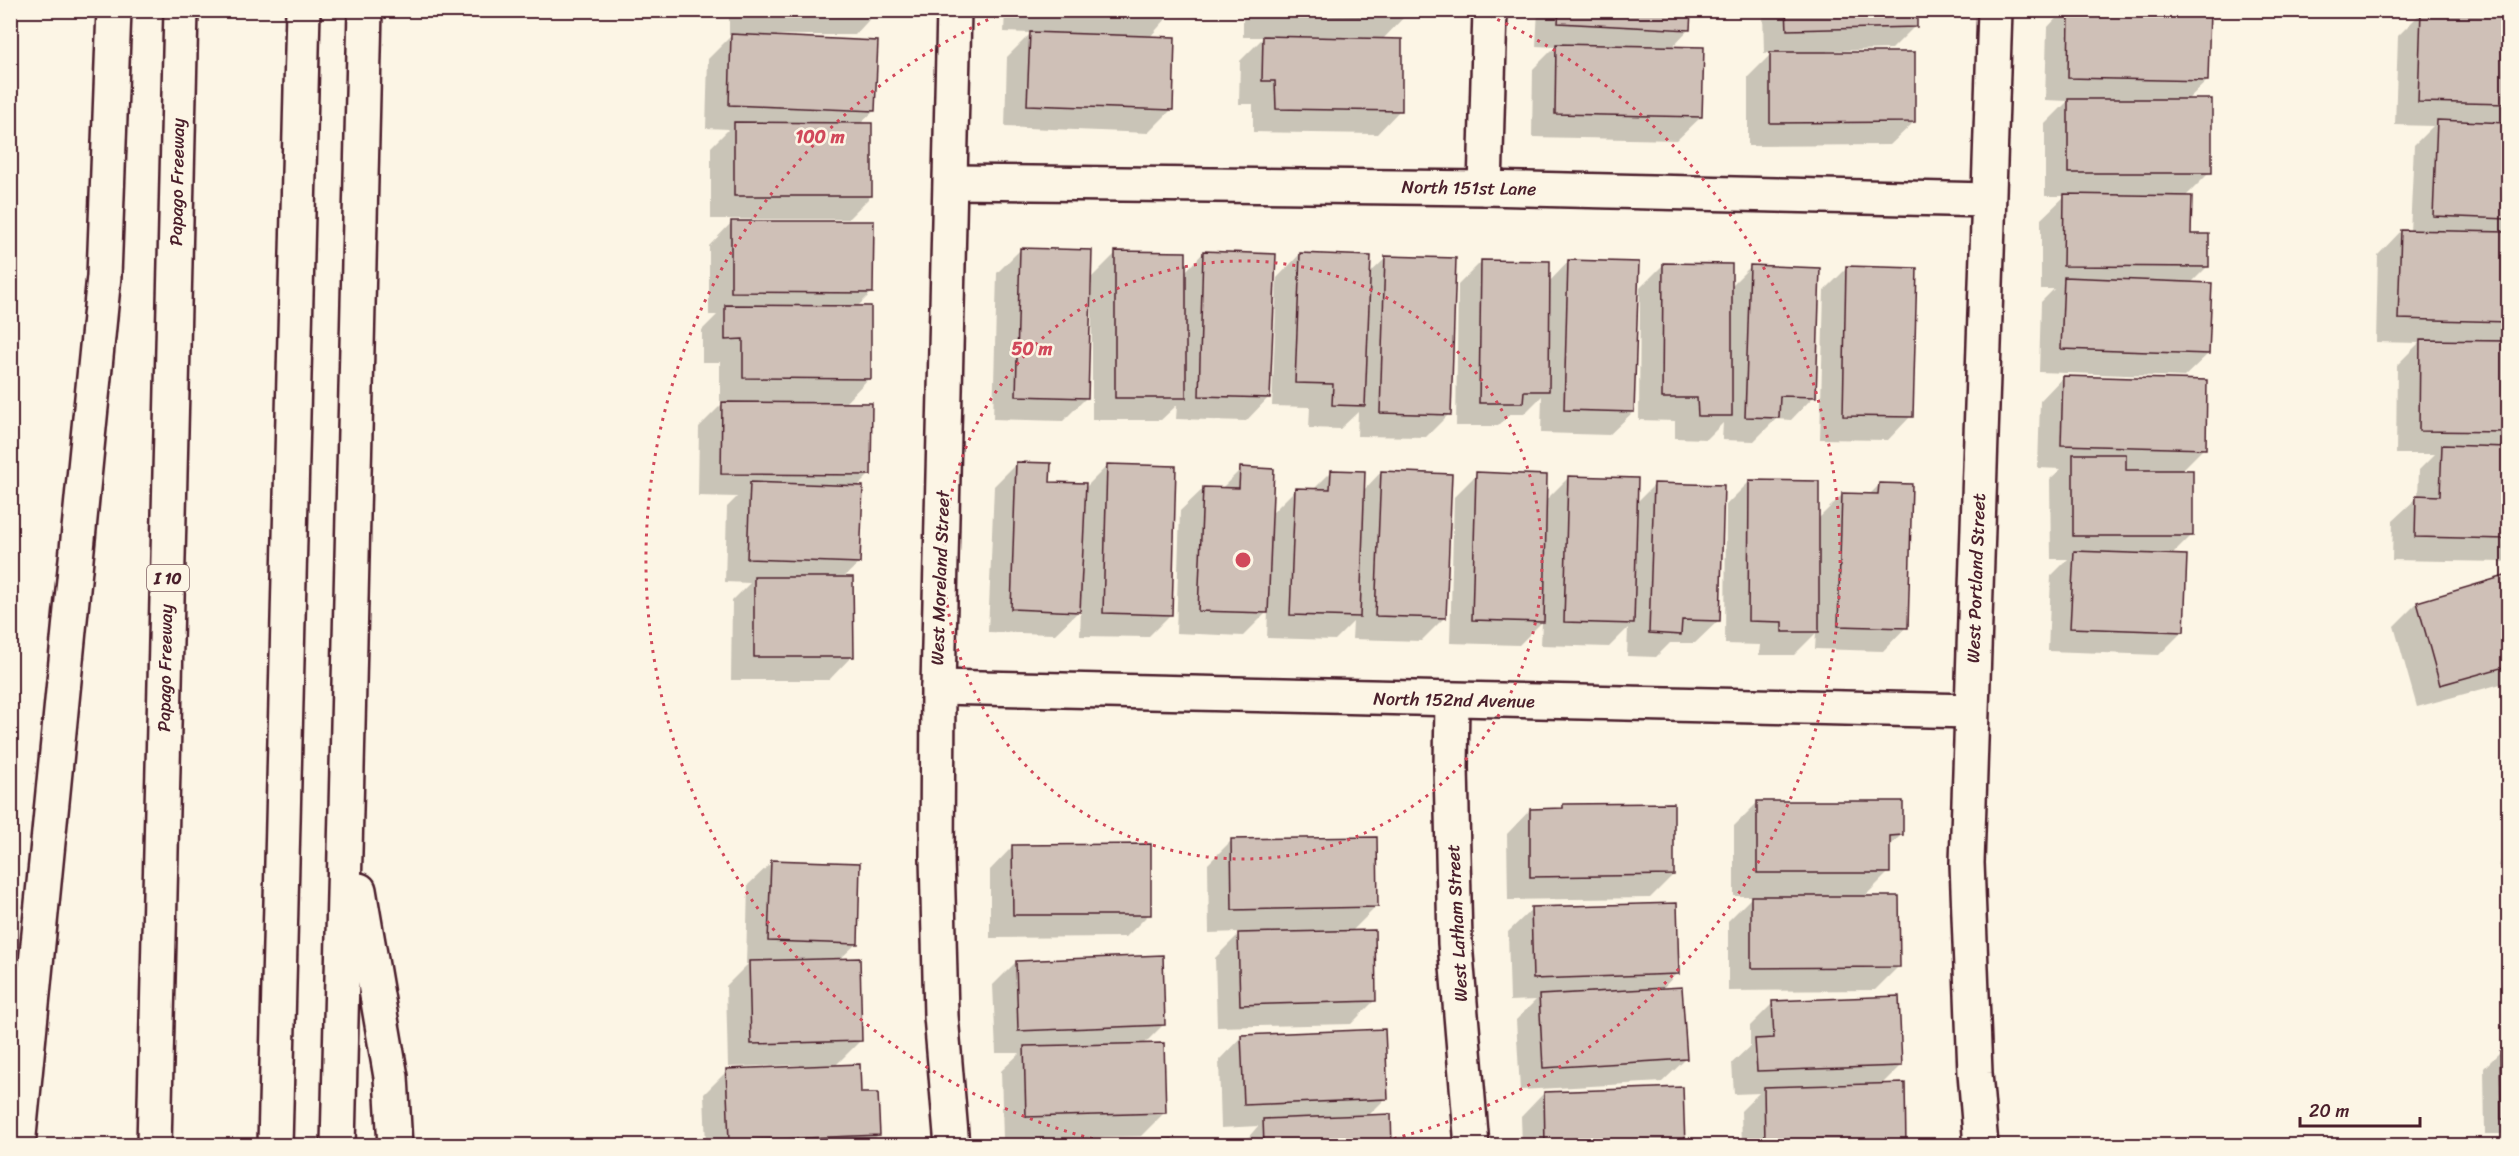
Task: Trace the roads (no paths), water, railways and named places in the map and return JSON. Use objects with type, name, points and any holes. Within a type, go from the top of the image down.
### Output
[{"type":"main road","points":[[18,1146],[104,276],[114,10]]},
{"type":"main road","name":"Papago Freeway","points":[[154,1146],[181,10]]},
{"type":"main road","points":[[275,1146],[303,10]]},
{"type":"main road","points":[[338,1146],[365,10]]},
{"type":"main road","name":"West Moreland Street","points":[[952,1146],[941,1016],[937,857],[938,687],[954,10]]},
{"type":"main road","points":[[1485,188],[1490,10]]},
{"type":"main road","name":"West Portland Street","points":[[1981,1146],[1975,1073],[1967,863],[1995,10]]},
{"type":"main road","name":"North 151st Lane","points":[[951,182],[1485,188],[1988,200]]},
{"type":"main road","name":"North 152nd Avenue","points":[[938,687],[1452,701],[1971,711]]},
{"type":"main road","name":"West Latham Street","points":[[1452,701],[1451,767],[1455,943],[1472,1146]]},
{"type":"main road","points":[[346,817],[391,1077],[395,1146]]}]
